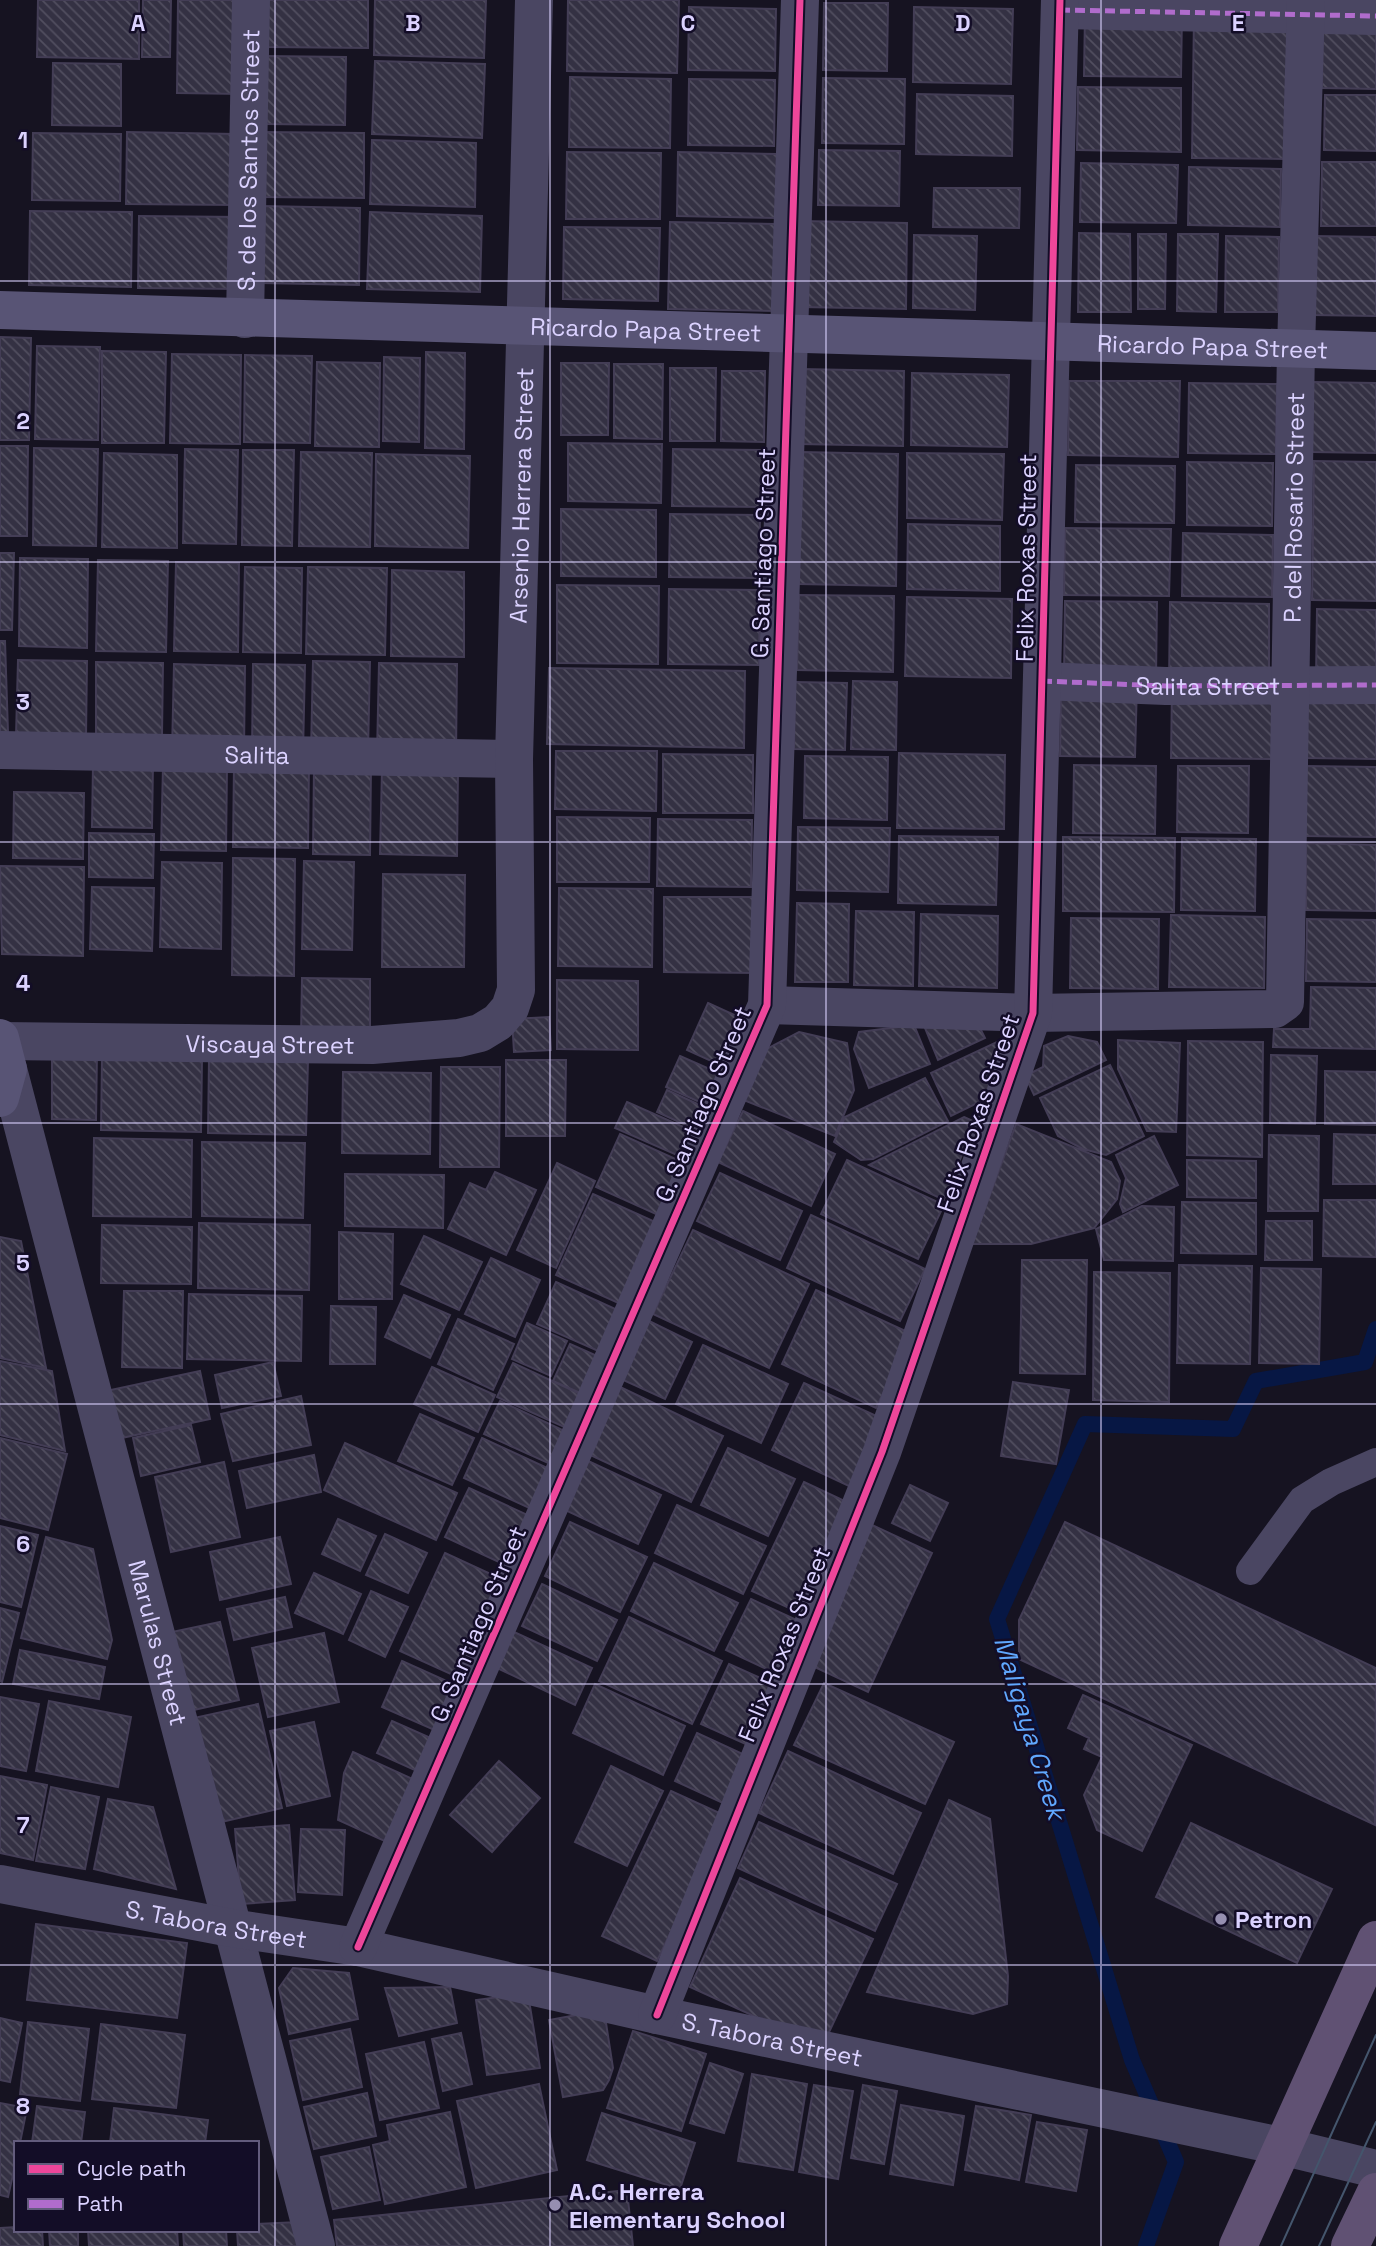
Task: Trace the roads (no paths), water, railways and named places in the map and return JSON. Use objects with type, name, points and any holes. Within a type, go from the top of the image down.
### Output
[{"type":"main road","points":[[1238,2246],[1376,1940]]},
{"type":"main road","points":[[1350,2246],[1376,2192]]},
{"type":"street","name":"S. de los Santos Street","points":[[245,318],[251,0]]},
{"type":"street","name":"Arsenio Herrera Street","points":[[516,990],[514,759],[534,0]]},
{"type":"street","name":"G. Santiago Street","points":[[358,1947],[767,1006],[800,0]]},
{"type":"street","points":[[1060,5],[1306,8],[1376,16]]},
{"type":"street","name":"Felix Roxas Street","points":[[657,2015],[881,1452],[1033,1013],[1060,5]]},
{"type":"street","name":"P. del Rosario Street","points":[[1033,1013],[1275,1009],[1285,1002],[1296,349],[1306,8]]},
{"type":"street","name":"Ricardo Papa Street","points":[[0,310],[1376,351]]},
{"type":"street","name":"Salita Street","points":[[1042,681],[1166,686],[1376,685]]},
{"type":"street","name":"Salita","points":[[0,750],[514,759]]},
{"type":"street","name":"Viscaya Street","points":[[2,1057],[372,1045],[459,1038],[480,1033],[498,1022],[510,1008],[516,990]]},
{"type":"street","points":[[767,1006],[1033,1013]]},
{"type":"street","name":"Marulas Street","points":[[2,1057],[316,2246]]},
{"type":"street","name":"S. Tabora Street","points":[[0,1884],[231,1928],[358,1947],[657,2015],[1281,2146],[1376,2169]]},
{"type":"lane","points":[[1250,1571],[1302,1500],[1331,1482],[1376,1462]]},
{"type":"waterway","name":"Maligaya Creek","points":[[1146,2246],[1176,2162],[1132,2060],[997,1619],[1085,1424],[1233,1429],[1256,1381],[1365,1362],[1376,1329]]},
{"type":"tram line","points":[[1281,2246],[1376,2035]]},
{"type":"tram line","points":[[1319,2246],[1376,2122]]},
{"type":"place","name":"Petron","points":[[1221,1919]]},
{"type":"place","name":"A.C. Herrera Elementary School","points":[[555,2205]]}]
